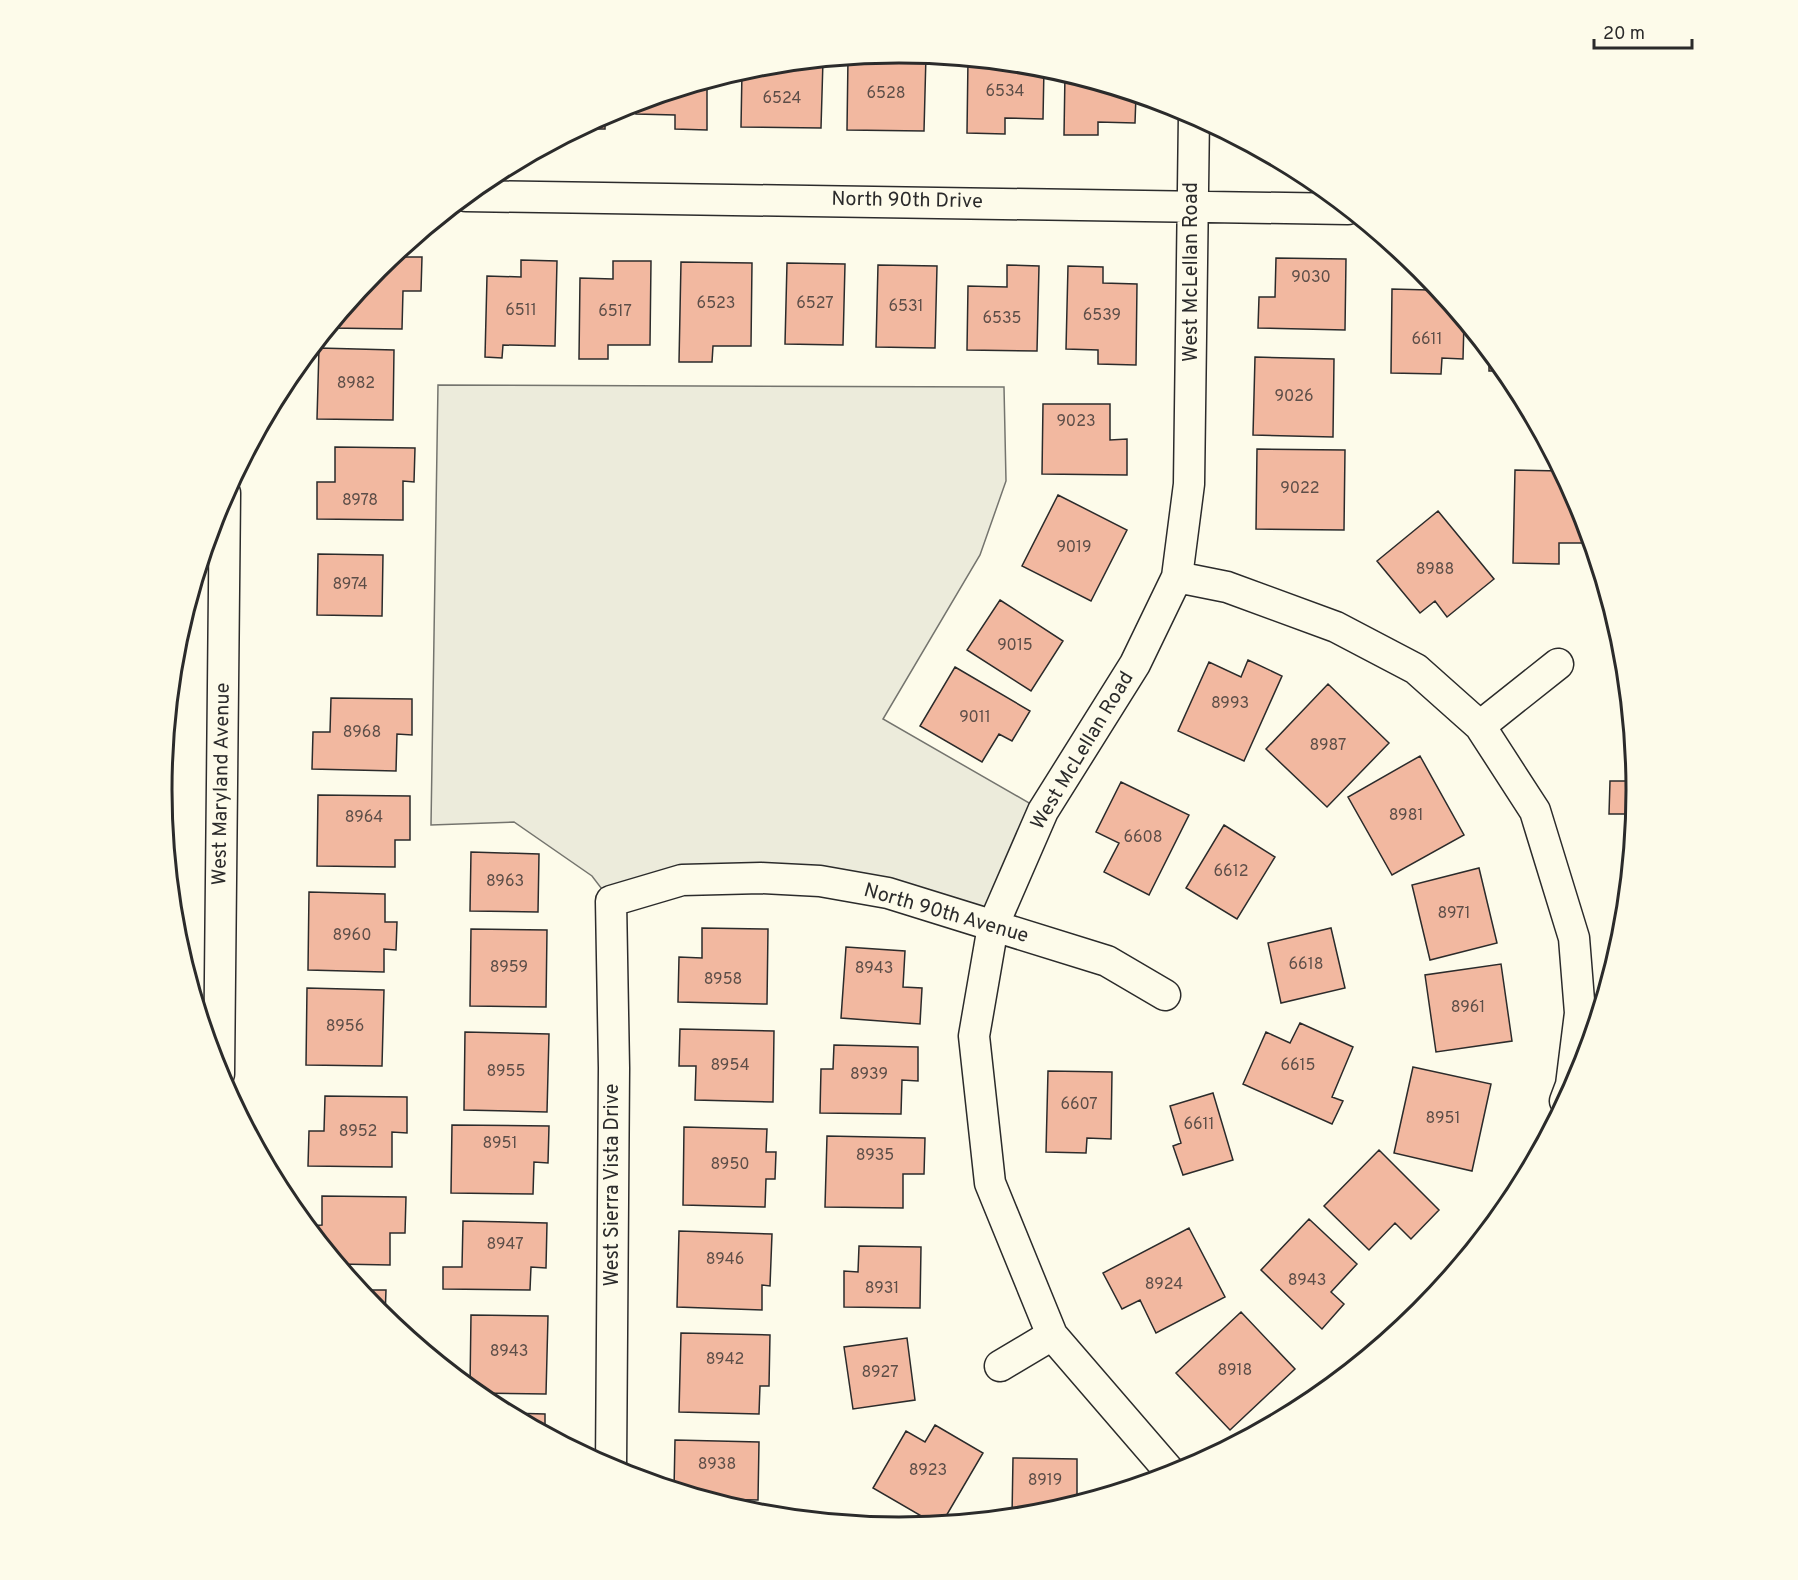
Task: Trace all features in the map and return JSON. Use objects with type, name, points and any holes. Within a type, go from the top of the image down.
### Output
[{"type":"street","name":"West McLellan Road","points":[[1165,1466],[1052,1335],[990,1183],[974,1036],[993,926],[1043,811],[1135,664],[1177,577],[1189,484],[1194,126]]},
{"type":"street","name":"North 90th Drive","points":[[480,196],[1336,209]]},
{"type":"street","name":"West Maryland Avenue","points":[[219,1047],[225,518]]},
{"type":"street","points":[[1177,577],[1227,587],[1336,627],[1416,669],[1480,726],[1535,812],[1574,938],[1580,1013],[1574,1059]]},
{"type":"street","points":[[1480,726],[1558,664]]},
{"type":"street","name":"North 90th Avenue","points":[[611,901],[682,880],[761,878],[820,881],[888,893],[1107,962],[1165,995]]},
{"type":"street","name":"West Sierra Vista Drive","points":[[611,901],[614,1068],[611,1457]]},
{"type":"street","points":[[1000,1366],[1052,1335]]},
{"type":"shaded area","points":[[438,385],[1004,387],[1006,481],[980,555],[883,719],[1043,811],[993,926],[820,881],[611,901],[592,876],[514,822],[431,825]]},
{"type":"building","points":[[926,64],[924,131],[847,130],[848,65]]},
{"type":"building","points":[[823,67],[821,128],[741,127],[742,81]]},
{"type":"building","points":[[968,67],[1044,78],[1043,119],[1005,118],[1005,134],[967,133]]},
{"type":"building","points":[[1065,83],[1136,103],[1135,123],[1098,122],[1098,135],[1064,135]]},
{"type":"building","points":[[707,89],[707,130],[675,129],[675,115],[636,114]]},
{"type":"building","points":[[405,257],[422,257],[421,291],[403,291],[402,329],[338,328]]},
{"type":"building","points":[[1276,258],[1346,259],[1345,330],[1258,328],[1259,297],[1275,297]]},
{"type":"building","points":[[521,260],[557,261],[555,346],[503,345],[502,358],[485,357],[487,276],[521,277]]},
{"type":"building","points":[[613,261],[651,261],[650,345],[608,345],[608,359],[579,359],[580,278],[613,279]]},
{"type":"building","points":[[681,262],[752,263],[751,346],[713,346],[712,362],[679,362]]},
{"type":"building","points":[[787,263],[845,264],[843,345],[785,344]]},
{"type":"building","points":[[878,265],[937,266],[935,348],[876,347]]},
{"type":"building","points":[[1007,265],[1039,266],[1037,351],[967,350],[968,286],[1007,287]]},
{"type":"building","points":[[1068,266],[1103,267],[1103,283],[1137,284],[1136,365],[1098,364],[1098,350],[1066,349]]},
{"type":"building","points":[[1392,289],[1426,290],[1464,332],[1463,359],[1442,358],[1441,374],[1391,373]]},
{"type":"building","points":[[321,348],[394,350],[393,420],[317,419],[319,351]]},
{"type":"building","points":[[1255,357],[1334,359],[1333,437],[1253,435]]},
{"type":"building","points":[[1043,404],[1110,404],[1110,440],[1127,439],[1127,475],[1042,474]]},
{"type":"building","points":[[335,447],[415,448],[414,482],[403,481],[403,520],[317,519],[317,482],[335,482]]},
{"type":"building","points":[[1257,449],[1345,450],[1344,530],[1256,529]]},
{"type":"building","points":[[1515,470],[1552,471],[1582,543],[1559,543],[1559,564],[1513,563]]},
{"type":"building","points":[[1058,495],[1127,530],[1091,601],[1022,566]]},
{"type":"building","points":[[1438,511],[1494,579],[1447,617],[1435,601],[1420,613],[1377,561]]},
{"type":"building","points":[[318,554],[383,555],[382,616],[317,615]]},
{"type":"building","points":[[1000,600],[1063,641],[1031,691],[967,650]]},
{"type":"building","points":[[1248,660],[1282,676],[1244,761],[1178,731],[1209,662],[1241,677]]},
{"type":"building","points":[[955,667],[1030,711],[1012,741],[999,734],[982,762],[920,726]]},
{"type":"building","points":[[1328,684],[1389,743],[1327,807],[1266,749]]},
{"type":"building","points":[[331,698],[412,699],[412,735],[397,734],[396,771],[312,769],[313,732],[330,732]]},
{"type":"building","points":[[1420,756],[1464,835],[1392,875],[1348,797]]},
{"type":"building","points":[[1610,781],[1626,781],[1625,814],[1609,814]]},
{"type":"building","points":[[1121,782],[1189,815],[1149,895],[1104,872],[1119,843],[1096,832]]},
{"type":"building","points":[[318,795],[410,796],[410,840],[395,840],[395,867],[317,866]]},
{"type":"building","points":[[1224,825],[1275,857],[1237,919],[1186,888]]},
{"type":"building","points":[[471,852],[539,854],[538,912],[470,911]]},
{"type":"building","points":[[1479,868],[1497,943],[1430,960],[1412,885]]},
{"type":"building","points":[[309,892],[385,894],[385,922],[397,922],[396,950],[384,949],[384,972],[308,970]]},
{"type":"building","points":[[702,928],[768,929],[767,1004],[678,1002],[679,957],[702,958]]},
{"type":"building","points":[[1331,928],[1345,988],[1281,1003],[1268,943]]},
{"type":"building","points":[[471,929],[547,930],[546,1007],[470,1006]]},
{"type":"building","points":[[846,947],[905,951],[903,987],[922,988],[920,1024],[841,1018]]},
{"type":"building","points":[[1501,964],[1512,1041],[1436,1052],[1425,975]]},
{"type":"building","points":[[307,988],[384,990],[382,1066],[306,1065]]},
{"type":"building","points":[[1300,1023],[1353,1047],[1332,1097],[1343,1101],[1332,1124],[1243,1084],[1266,1032],[1290,1043]]},
{"type":"building","points":[[680,1029],[774,1031],[773,1102],[695,1100],[696,1066],[679,1066]]},
{"type":"building","points":[[465,1032],[549,1034],[547,1112],[464,1110]]},
{"type":"building","points":[[834,1045],[918,1047],[918,1081],[902,1080],[901,1114],[820,1113],[821,1069],[833,1069]]},
{"type":"building","points":[[1413,1067],[1491,1084],[1472,1171],[1394,1153]]},
{"type":"building","points":[[1048,1071],[1112,1072],[1111,1139],[1087,1138],[1086,1153],[1046,1152]]},
{"type":"building","points":[[1213,1093],[1233,1160],[1183,1175],[1173,1146],[1181,1143],[1170,1106]]},
{"type":"building","points":[[325,1096],[407,1097],[407,1133],[392,1132],[392,1167],[308,1166],[309,1131],[324,1131]]},
{"type":"building","points":[[452,1125],[549,1126],[548,1163],[534,1162],[533,1194],[451,1193]]},
{"type":"building","points":[[684,1127],[767,1129],[766,1152],[776,1152],[775,1179],[766,1179],[765,1207],[683,1205]]},
{"type":"building","points":[[827,1136],[925,1138],[924,1174],[903,1174],[903,1208],[825,1207]]},
{"type":"building","points":[[1379,1150],[1439,1210],[1411,1239],[1395,1223],[1369,1250],[1324,1206]]},
{"type":"building","points":[[322,1196],[406,1197],[405,1233],[390,1233],[390,1265],[348,1264],[317,1225],[322,1225]]},
{"type":"building","points":[[1309,1219],[1357,1264],[1331,1292],[1344,1304],[1322,1329],[1261,1270]]},
{"type":"building","points":[[463,1221],[547,1223],[546,1268],[531,1267],[530,1290],[443,1289],[443,1267],[462,1267]]},
{"type":"building","points":[[1189,1228],[1225,1297],[1156,1333],[1140,1300],[1122,1309],[1103,1273]]},
{"type":"building","points":[[679,1231],[772,1234],[770,1286],[762,1285],[762,1310],[677,1307]]},
{"type":"building","points":[[859,1246],[921,1247],[920,1308],[844,1307],[844,1271],[858,1272]]},
{"type":"building","points":[[372,1290],[386,1290],[385,1304]]},
{"type":"building","points":[[1241,1312],[1295,1369],[1230,1430],[1176,1373]]},
{"type":"building","points":[[471,1315],[548,1316],[546,1394],[494,1393],[470,1377]]},
{"type":"building","points":[[681,1333],[770,1335],[769,1386],[760,1386],[759,1414],[679,1412]]},
{"type":"building","points":[[907,1338],[915,1400],[853,1409],[844,1347]]},
{"type":"building","points":[[525,1413],[545,1414],[545,1425]]},
{"type":"building","points":[[935,1425],[983,1453],[947,1515],[921,1516],[873,1488],[906,1431],[925,1442]]},
{"type":"building","points":[[675,1440],[759,1442],[758,1500],[743,1500],[674,1481]]},
{"type":"building","points":[[1013,1458],[1077,1459],[1077,1494],[1012,1508]]}]
